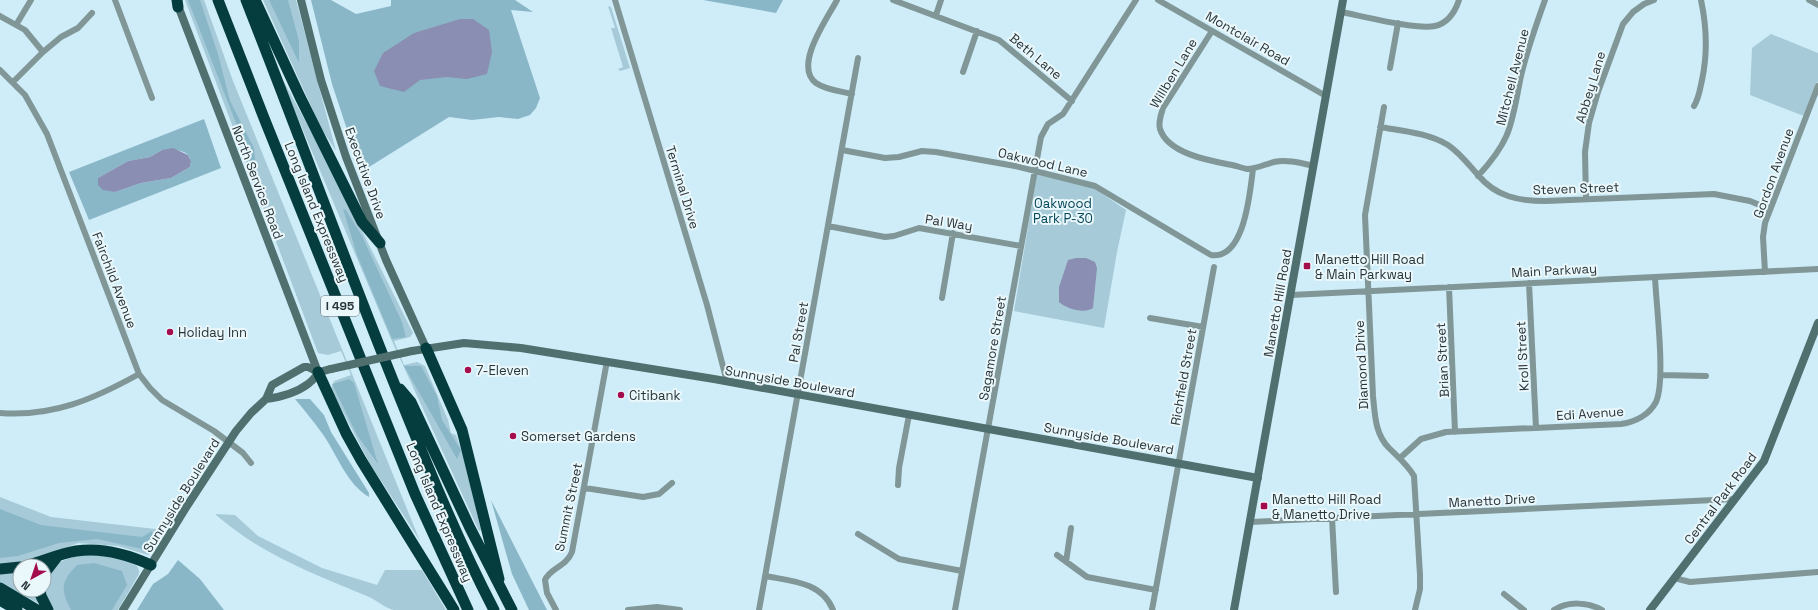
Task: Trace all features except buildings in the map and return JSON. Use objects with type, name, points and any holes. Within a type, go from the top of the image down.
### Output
[{"type":"highway","name":"Long Island Expressway","points":[[218,0],[415,494],[468,610]]},
{"type":"highway","name":"Long Island Expressway","points":[[246,0],[393,381],[468,558],[494,610]]},
{"type":"highway","points":[[255,0],[300,97],[362,222],[380,243]]},
{"type":"highway","points":[[426,348],[462,430],[498,565],[501,589]]},
{"type":"highway","points":[[318,372],[346,433],[361,460],[454,610]]},
{"type":"highway","points":[[393,381],[411,402],[512,610]]},
{"type":"highway","points":[[52,559],[75,551],[106,551],[121,554],[151,565]]},
{"type":"highway","points":[[52,564],[58,557]]},
{"type":"highway","points":[[0,569],[12,568]]},
{"type":"highway","points":[[0,588],[38,610]]},
{"type":"highway","points":[[42,598],[48,610]]},
{"type":"highway","points":[[0,600],[17,610]]},
{"type":"main road","name":"Executive Drive","points":[[301,0],[321,80],[346,157],[380,243],[426,348]]},
{"type":"main road","name":"Manetto Hill Road","points":[[1234,610],[1343,0]]},
{"type":"main road","name":"North Service Road","points":[[177,2],[318,372]]},
{"type":"main road","name":"Central Park Road","points":[[1650,610],[1764,461],[1818,323]]},
{"type":"main road","name":"Sunnyside Boulevard","points":[[123,610],[229,442],[251,413],[266,399],[272,385],[304,367],[308,367],[318,372],[426,348],[464,343],[488,344],[607,361],[798,394],[1258,478]]},
{"type":"main road","points":[[266,399],[281,397],[309,384],[318,372]]},
{"type":"street","points":[[16,25],[31,0]]},
{"type":"street","points":[[115,0],[152,98]]},
{"type":"street","name":"Terminal Drive","points":[[615,0],[707,305],[727,382]]},
{"type":"street","points":[[837,0],[811,50],[807,66],[809,73],[817,84],[852,94]]},
{"type":"street","name":"Beth Lane","points":[[893,0],[999,40],[1072,101]]},
{"type":"street","points":[[936,15],[941,0]]},
{"type":"street","name":"Sagamore Street","points":[[956,610],[1035,170],[1038,146],[1048,124],[1064,114],[1136,0]]},
{"type":"street","name":"Montclair Road","points":[[1158,0],[1326,96]]},
{"type":"street","points":[[1341,12],[1426,27],[1441,24],[1452,15],[1459,0]]},
{"type":"street","name":"Mitchell Avenue","points":[[1478,176],[1500,150],[1508,134],[1530,44],[1545,0]]},
{"type":"street","name":"Abbey Lane","points":[[1586,199],[1585,152],[1589,123],[1598,92],[1623,24],[1633,12],[1654,0]]},
{"type":"street","points":[[1694,106],[1698,99],[1707,57],[1707,25],[1701,0]]},
{"type":"street","points":[[1809,0],[1818,5]]},
{"type":"street","points":[[13,82],[44,52],[62,37],[78,28],[92,13]]},
{"type":"street","points":[[0,16],[25,30],[44,52]]},
{"type":"street","points":[[1390,68],[1398,23]]},
{"type":"street","points":[[963,72],[978,31]]},
{"type":"street","name":"Willben Lane","points":[[1212,31],[1163,108],[1159,119],[1160,129],[1172,143],[1193,156],[1244,168],[1254,168],[1275,162],[1314,166]]},
{"type":"street","name":"Pal Street","points":[[759,610],[858,58]]},
{"type":"street","name":"Fairchild Avenue","points":[[0,70],[13,82],[34,109],[47,134],[139,374],[162,400],[229,442],[251,463]]},
{"type":"street","name":"Gordon Avenue","points":[[1765,272],[1763,237],[1765,223],[1769,209],[1818,86]]},
{"type":"street","name":"Diamond Drive","points":[[1384,107],[1365,215],[1375,419],[1382,439],[1408,466],[1414,476],[1420,589],[1415,610]]},
{"type":"street","name":"Steven Street","points":[[1380,128],[1421,135],[1443,142],[1465,159],[1478,176],[1498,192],[1523,201],[1714,194],[1750,201],[1769,209]]},
{"type":"street","name":"Oakwood Lane","points":[[842,150],[885,158],[899,157],[922,151],[936,152],[1035,170],[1095,186],[1211,255],[1221,255],[1236,242],[1246,212],[1254,168]]},
{"type":"street","name":"Pal Way","points":[[828,226],[885,237],[894,236],[919,228],[1021,246]]},
{"type":"street","points":[[942,298],[953,233]]},
{"type":"street","name":"Richfield Street","points":[[1152,610],[1214,267]]},
{"type":"street","name":"Main Parkway","points":[[1290,295],[1818,269]]},
{"type":"street","name":"Edi Avenue","points":[[1400,458],[1422,439],[1446,432],[1621,424],[1637,420],[1648,413],[1656,402],[1661,375],[1655,277]]},
{"type":"street","name":"Kroll Street","points":[[1529,283],[1536,428]]},
{"type":"street","name":"Brian Street","points":[[1449,286],[1456,432]]},
{"type":"street","points":[[1150,318],[1203,328]]},
{"type":"street","name":"Summit Street","points":[[556,610],[545,586],[546,576],[564,565],[572,552],[607,361]]},
{"type":"street","points":[[0,413],[35,413],[77,404],[101,395],[139,374]]},
{"type":"street","points":[[1661,375],[1706,376]]},
{"type":"street","points":[[898,485],[899,468],[909,415]]},
{"type":"street","points":[[584,488],[643,497],[659,494],[672,483]]},
{"type":"street","name":"Manetto Drive","points":[[1250,522],[1735,499]]},
{"type":"street","points":[[1332,518],[1336,592]]},
{"type":"street","points":[[1066,562],[1071,528]]},
{"type":"street","points":[[858,534],[899,559],[962,571]]},
{"type":"street","points":[[1057,555],[1087,577],[1156,590]]},
{"type":"street","points":[[1674,578],[1690,582],[1817,571]]},
{"type":"street","points":[[765,576],[809,585],[818,590],[828,599],[833,610]]},
{"type":"street","points":[[1504,594],[1524,610]]},
{"type":"street","points":[[1554,610],[1564,606],[1587,604],[1602,610]]},
{"type":"street","points":[[628,610],[657,606],[680,610]]},
{"type":"green space","points":[[185,0],[204,0],[233,81],[420,541],[369,462],[331,389],[334,381],[351,375],[341,351],[328,355],[318,353]]},
{"type":"green space","points":[[263,0],[296,0],[336,151],[321,128]]},
{"type":"green space","points":[[608,6],[611,7],[630,68],[620,71],[618,69],[623,67],[611,28],[615,28]]},
{"type":"green space","points":[[1771,34],[1818,53],[1818,81],[1804,116],[1750,95],[1752,48]]},
{"type":"green space","points":[[278,71],[324,155],[413,333],[410,337],[394,341],[404,365],[417,362],[425,366],[448,420],[451,433],[456,435],[465,461],[481,530],[479,531],[391,339]]},
{"type":"green space","name":"Oakwood Park P-30","points":[[1037,173],[1094,188],[1126,210],[1104,328],[1014,311]]},
{"type":"green space","points":[[0,497],[51,517],[164,530],[152,553],[148,555],[118,546],[78,543],[38,558],[12,558],[12,566],[0,567],[0,558],[3,558],[0,556]]},
{"type":"green space","points":[[215,514],[235,515],[258,536],[322,568],[377,585],[385,570],[422,570],[446,610],[391,609],[370,597],[306,570],[269,552],[251,541]]},
{"type":"green space","points":[[82,555],[97,555],[126,559],[138,567],[139,574],[118,610],[51,610],[47,598],[52,598],[52,567],[69,558]]},
{"type":"green space","points":[[12,571],[12,590],[0,584],[0,572]]},
{"type":"green space","points":[[28,598],[37,598],[38,603]]},
{"type":"shaded area","points":[[188,0],[200,0],[218,54],[230,101],[254,148],[257,177]]},
{"type":"shaded area","points":[[269,0],[288,0],[299,41],[299,63]]},
{"type":"shaded area","points":[[311,0],[331,0],[356,14],[391,6],[391,0],[515,0],[533,12],[511,10],[540,98],[536,108],[530,115],[518,119],[499,117],[472,120],[449,117],[361,172],[332,84]]},
{"type":"shaded area","points":[[703,0],[783,0],[776,13]]},
{"type":"shaded area","points":[[460,19],[473,19],[489,30],[492,52],[487,74],[467,79],[446,77],[420,80],[404,92],[380,86],[374,71],[383,53],[414,33]]},
{"type":"shaded area","points":[[204,119],[221,168],[89,220],[69,172]],"holes":[[[162,150],[178,150],[186,153],[189,156],[190,167],[171,178],[141,183],[115,192],[98,178],[128,161],[150,157]]]},
{"type":"shaded area","points":[[173,148],[188,155],[191,161],[190,167],[171,178],[141,183],[115,192],[103,190],[98,185],[98,178],[128,161],[150,157],[162,150]]},
{"type":"shaded area","points":[[343,209],[346,210],[362,236],[402,322],[406,337],[392,339],[357,255]]},
{"type":"shaded area","points":[[1086,258],[1095,262],[1097,268],[1093,308],[1085,311],[1066,307],[1059,302],[1059,287],[1068,260]]},
{"type":"shaded area","points":[[404,366],[421,366],[437,396],[442,420],[461,450],[457,459]]},
{"type":"shaded area","points":[[349,379],[354,383],[378,464],[357,435],[332,384]]},
{"type":"shaded area","points":[[295,399],[310,399],[324,415],[331,432],[369,493],[369,497],[361,492],[349,478],[324,436]]},
{"type":"shaded area","points":[[491,500],[547,610],[529,610],[512,574]]},
{"type":"shaded area","points":[[0,509],[41,525],[142,537],[152,531],[154,538],[147,550],[97,539],[59,543],[18,556],[0,558]]},
{"type":"shaded area","points":[[178,560],[200,579],[224,610],[137,610],[153,584],[168,574]]},
{"type":"shaded area","points":[[94,563],[122,571],[127,585],[112,610],[71,610],[65,596],[65,581],[77,565]]},
{"type":"place","name":"Manetto Hill Road & Main Parkway","points":[[1307,266]]},
{"type":"place","name":"Holiday Inn","points":[[170,332]]},
{"type":"place","name":"7-Eleven","points":[[468,370]]},
{"type":"place","name":"Citibank","points":[[621,395]]},
{"type":"place","name":"Somerset Gardens","points":[[513,436]]},
{"type":"place","name":"Manetto Hill Road & Manetto Drive","points":[[1264,506]]}]
